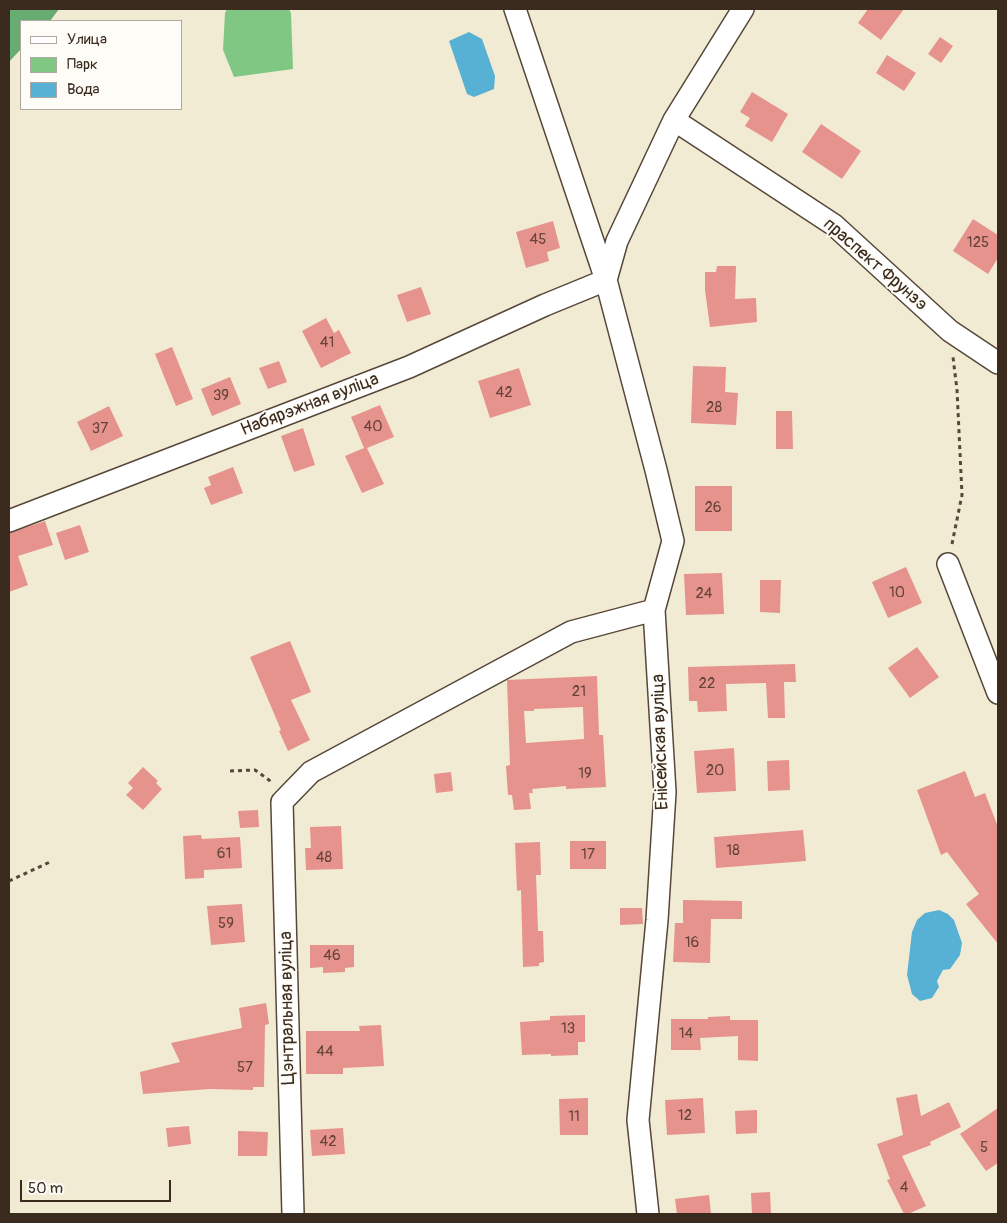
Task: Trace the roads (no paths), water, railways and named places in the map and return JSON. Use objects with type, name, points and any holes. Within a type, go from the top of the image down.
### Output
[{"type":"street","name":"Енісейская вуліца","points":[[516,9],[606,280],[673,541],[654,610],[665,792],[657,920],[638,1120],[648,1214]]},
{"type":"street","points":[[606,280],[617,241],[674,120],[743,9]]},
{"type":"street","name":"праспект Фрунзэ","points":[[674,120],[834,225],[950,331],[998,363]]},
{"type":"street","name":"Набярэжная вуліца","points":[[9,520],[409,367],[545,304],[606,280]]},
{"type":"street","points":[[948,564],[998,693]]},
{"type":"street","name":"Цэнтральная вуліца","points":[[293,1214],[282,802],[311,772],[571,632],[654,610]]},
{"type":"water","points":[[469,32],[482,39],[495,76],[494,89],[474,97],[467,94],[449,41]]},
{"type":"water","points":[[939,910],[948,914],[954,920],[962,943],[960,955],[950,969],[943,970],[937,981],[939,987],[932,998],[920,1001],[912,994],[907,975],[912,932],[917,920],[925,913]]}]
